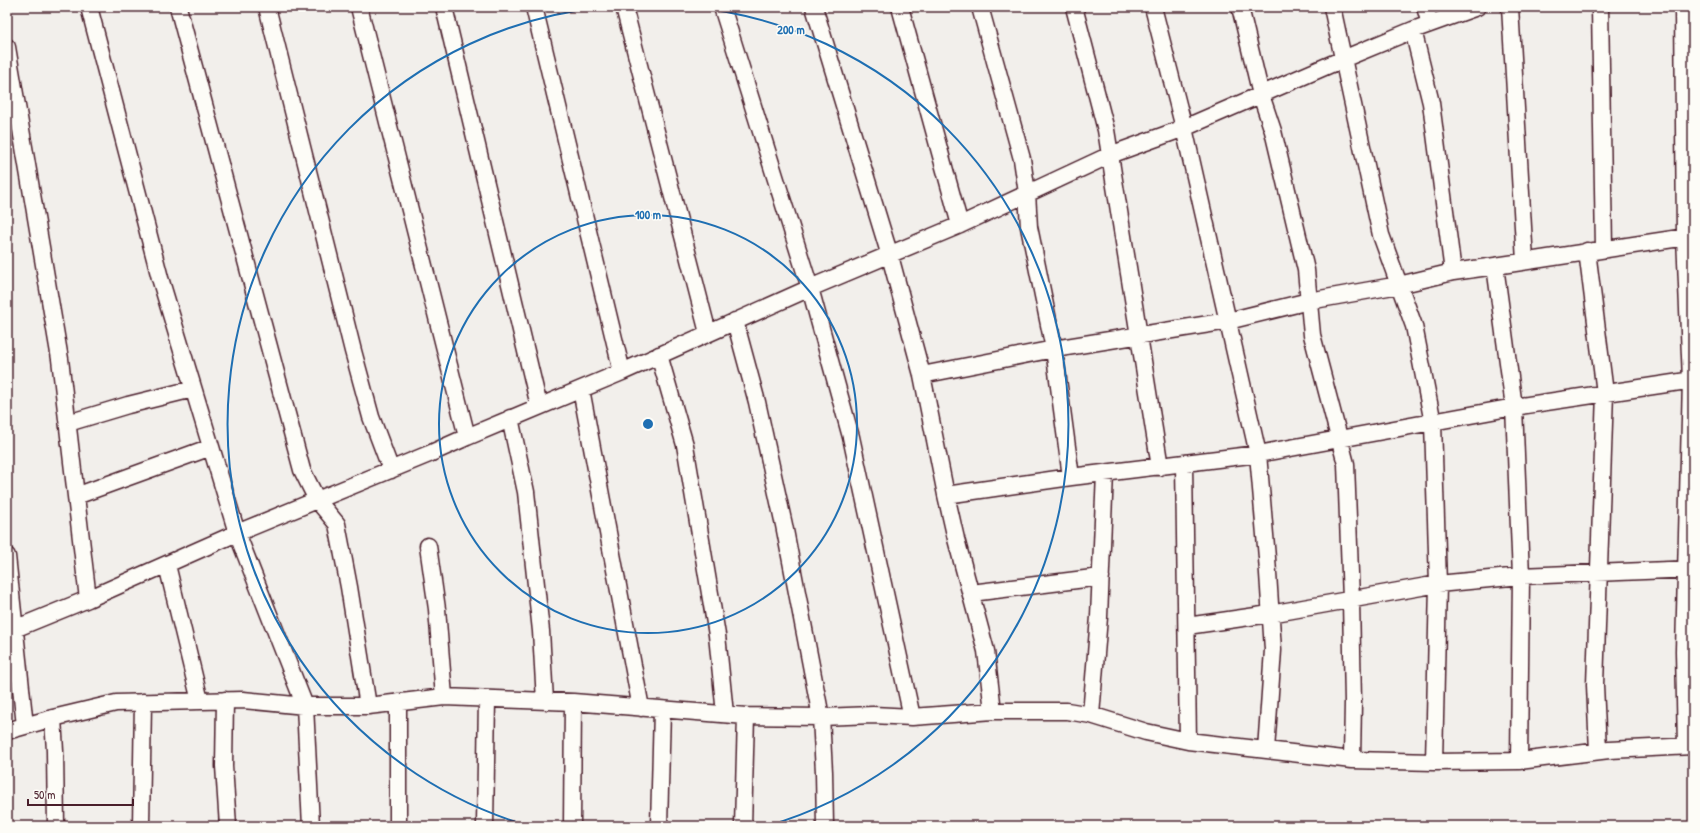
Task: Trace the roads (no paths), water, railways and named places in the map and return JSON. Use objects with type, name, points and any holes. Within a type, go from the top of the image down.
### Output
[{"type":"street","points":[[89,7],[160,278],[237,533],[305,706],[311,826]]},
{"type":"street","points":[[178,7],[302,470],[317,500],[337,524],[349,587],[368,706]]},
{"type":"street","points":[[267,7],[353,351],[371,417],[391,470]]},
{"type":"street","points":[[359,7],[467,437]]},
{"type":"street","points":[[444,7],[539,406]]},
{"type":"street","points":[[534,7],[622,372]]},
{"type":"street","points":[[624,7],[708,333]]},
{"type":"street","points":[[722,7],[810,288],[851,437],[912,717]]},
{"type":"street","points":[[814,7],[890,256],[922,374],[956,539],[986,652],[993,711]]},
{"type":"street","points":[[900,7],[960,225]]},
{"type":"street","points":[[980,7],[1022,159],[1027,194],[1029,227],[1054,349],[1071,477]]},
{"type":"street","points":[[1074,7],[1106,130],[1160,467]]},
{"type":"street","points":[[1153,7],[1184,128],[1258,454],[1273,650],[1266,750]]},
{"type":"street","points":[[1240,7],[1261,95],[1273,131],[1306,270],[1312,335],[1346,464],[1352,600],[1352,760]]},
{"type":"street","points":[[1332,7],[1381,235],[1414,326],[1433,423],[1438,584],[1434,762]]},
{"type":"street","points":[[1425,7],[1430,24]]},
{"type":"street","points":[[11,630],[88,599],[237,533],[391,470],[510,418],[622,372],[810,288],[890,256],[960,225],[1110,155],[1184,128],[1413,30],[1477,7]]},
{"type":"street","points":[[1510,7],[1525,261]]},
{"type":"street","points":[[1600,7],[1604,249]]},
{"type":"street","points":[[7,731],[116,703],[242,700],[305,706],[368,706],[444,696],[573,702],[746,716],[821,717],[872,715],[912,717],[993,711],[1067,711],[1090,715],[1146,732],[1188,741],[1352,760],[1434,762],[1519,761],[1598,751],[1689,746],[1684,651],[1690,569],[1692,380],[1683,7]]},
{"type":"street","points":[[1413,30],[1431,103],[1453,272]]},
{"type":"street","points":[[7,47],[60,359],[88,599]]},
{"type":"street","points":[[922,374],[1054,349],[1228,322],[1309,300],[1399,286],[1453,272],[1689,236]]},
{"type":"street","points":[[1587,251],[1605,393],[1595,685],[1598,751]]},
{"type":"street","points":[[1495,266],[1514,407],[1521,576],[1519,761]]},
{"type":"street","points":[[735,321],[758,402],[784,525],[821,717],[825,826]]},
{"type":"street","points":[[660,355],[684,445],[717,634],[725,714]]},
{"type":"street","points":[[946,495],[1071,477],[1258,454],[1514,407],[1692,380]]},
{"type":"street","points":[[68,423],[128,404],[194,389]]},
{"type":"street","points":[[581,389],[641,708]]},
{"type":"street","points":[[510,418],[526,492],[541,631],[545,701]]},
{"type":"street","points":[[76,496],[211,446]]},
{"type":"street","points":[[1184,464],[1188,741]]},
{"type":"street","points":[[1090,715],[1099,618],[1105,473]]},
{"type":"street","points":[[428,546],[437,609],[444,696]]},
{"type":"street","points":[[7,556],[11,630],[25,726]]},
{"type":"street","points":[[167,565],[200,700]]},
{"type":"street","points":[[1187,626],[1270,614],[1438,584],[1521,576],[1690,569]]},
{"type":"street","points":[[971,593],[1101,577]]},
{"type":"street","points":[[485,826],[487,699]]},
{"type":"street","points":[[225,700],[224,766],[228,826]]},
{"type":"street","points":[[141,826],[143,702]]},
{"type":"street","points":[[398,702],[398,826]]},
{"type":"street","points":[[572,826],[573,702]]},
{"type":"street","points":[[659,826],[662,710]]},
{"type":"street","points":[[743,826],[746,716]]},
{"type":"street","points":[[53,718],[56,826]]}]
